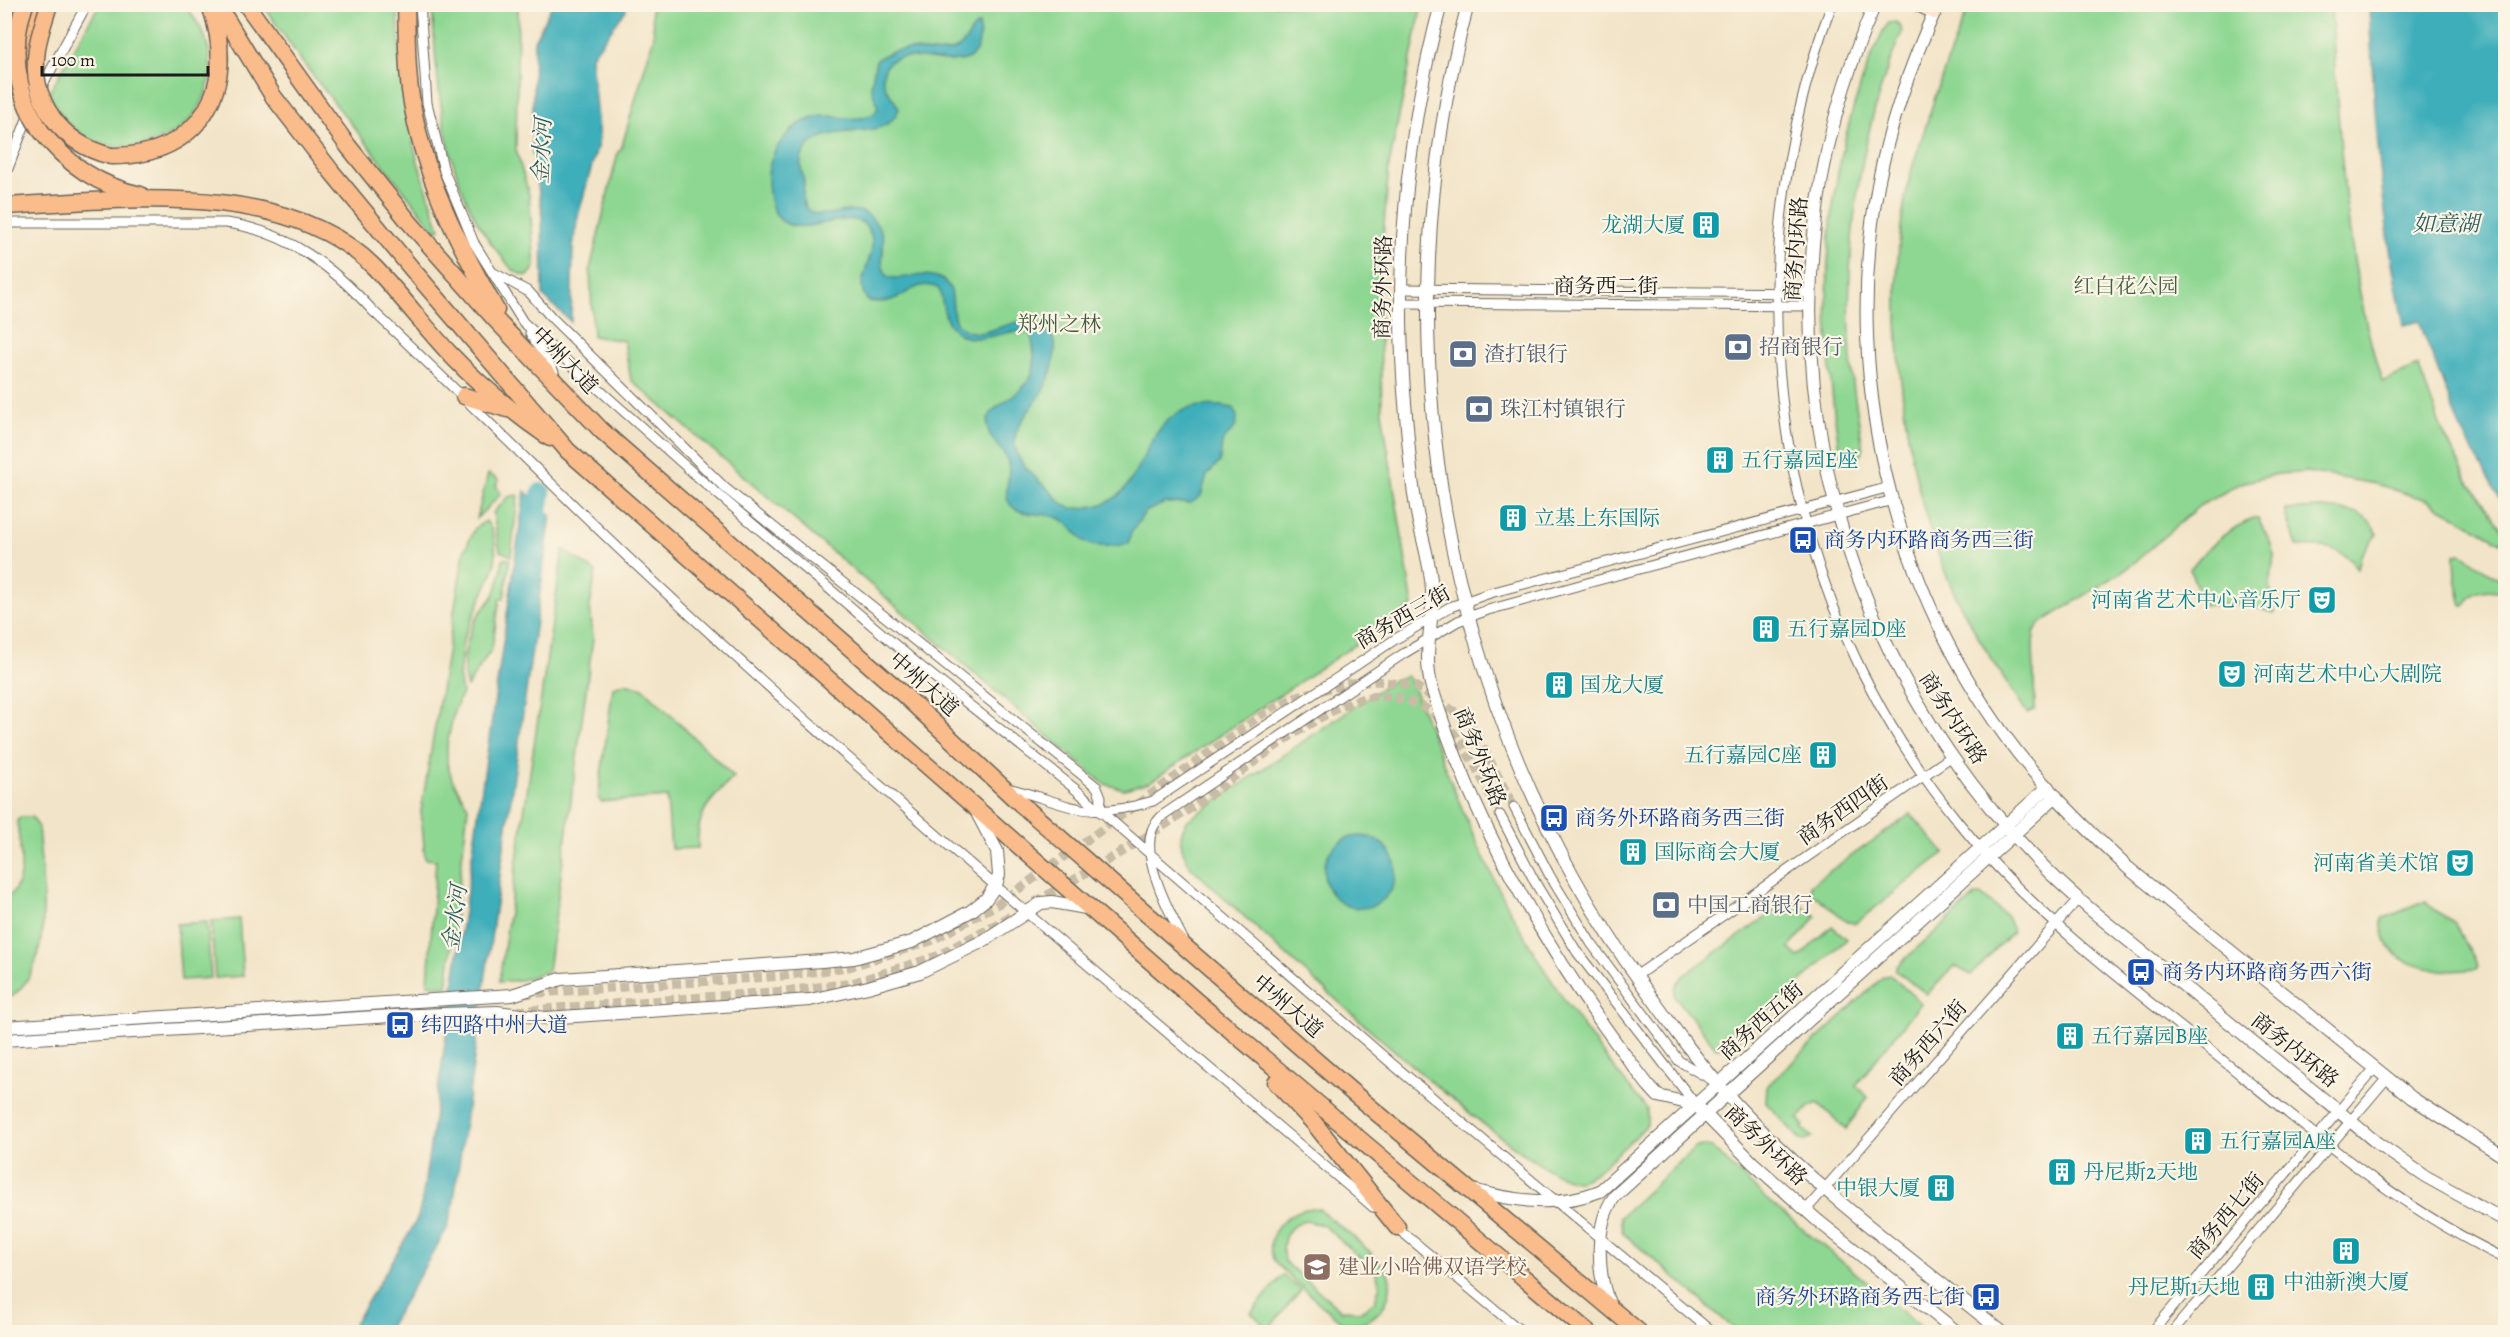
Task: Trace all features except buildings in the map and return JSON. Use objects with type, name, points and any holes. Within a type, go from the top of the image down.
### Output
[{"type":"highway","points":[[25,4],[18,25],[19,78],[23,98],[39,128],[64,159],[79,171],[134,194],[165,200]]},
{"type":"highway","points":[[49,4],[37,49],[38,88],[46,108],[57,126],[69,138],[92,151],[111,156],[136,156],[160,150],[180,140],[196,125],[208,108],[214,96],[218,69],[216,23],[209,4]]},
{"type":"highway","points":[[217,4],[273,96],[331,171],[568,451]]},
{"type":"highway","name":"中州大道","points":[[246,4],[348,146],[410,224],[602,431],[903,694],[1002,787],[1190,951],[1466,1189],[1639,1332]]},
{"type":"highway","points":[[406,4],[410,95],[432,182],[455,238],[512,336]]},
{"type":"highway","points":[[4,206],[165,200],[218,202],[255,208],[295,220],[353,250],[374,267],[451,355],[511,411],[568,451],[1230,1030],[1588,1332]]},
{"type":"highway","points":[[464,396],[511,411]]},
{"type":"highway","points":[[1230,1030],[1314,1123],[1397,1227]]},
{"type":"main road","points":[[4,55],[34,4]]},
{"type":"main road","points":[[4,95],[49,4]]},
{"type":"main road","points":[[1918,4],[1936,8]]},
{"type":"street","points":[[4,179],[34,101],[87,4]]},
{"type":"street","points":[[420,4],[428,103],[438,150],[453,196],[474,243],[570,397]]},
{"type":"street","name":"商务外环路","points":[[1441,4],[1424,76],[1411,156],[1405,212],[1401,303],[1402,363],[1412,476],[1432,592],[1426,640],[1431,684],[1447,732],[1484,819],[1544,934],[1579,991],[1648,1085],[1658,1096],[1700,1109],[1753,1163],[1806,1210],[1958,1332]]},
{"type":"street","name":"商务外环路","points":[[1468,4],[1443,118],[1432,203],[1427,290],[1428,362],[1443,510],[1469,617],[1489,686],[1525,777],[1573,875],[1636,976],[1672,1028],[1723,1089],[1773,1143],[1825,1189],[2002,1332]]},
{"type":"street","points":[[1832,4],[1802,99],[1788,172],[1777,263],[1777,354],[1786,442],[1805,524],[1825,591],[1842,631],[1885,714],[1924,776],[1959,824],[2056,924],[2329,1147],[2405,1203],[2505,1259]]},
{"type":"street","name":"商务内环路","points":[[1875,4],[1848,72],[1829,143],[1815,225],[1810,306],[1811,352],[1821,446],[1857,580],[1873,617],[1914,697],[1986,803],[2078,898],[2351,1121],[2423,1175],[2505,1221]]},
{"type":"street","name":"商务内环路","points":[[1936,8],[1910,69],[1892,125],[1877,187],[1868,268],[1868,349],[1877,435],[1910,560],[1955,654],[1998,723],[2052,792],[2127,867],[2387,1078],[2454,1127],[2505,1158]]},
{"type":"street","points":[[4,223],[226,224],[262,231],[312,254],[344,279],[373,311],[464,396],[635,563],[996,885],[1522,1332]]},
{"type":"street","points":[[493,272],[529,292],[552,318],[725,488],[1097,787],[1101,797],[1100,812]]},
{"type":"street","name":"商务西二街","points":[[1401,290],[1811,293]]},
{"type":"street","name":"商务西二街","points":[[1401,303],[1810,306]]},
{"type":"street","points":[[524,323],[919,665],[1100,812],[1390,1062],[1712,1332]]},
{"type":"street","name":"商务西三街","points":[[1002,787],[1078,810],[1100,812],[1126,809],[1153,801],[1429,620],[1465,601],[1890,486]]},
{"type":"street","name":"商务西三街","points":[[1190,951],[1162,897],[1151,856],[1152,828],[1163,815],[1426,640],[1469,617],[1893,500]]},
{"type":"street","name":"商务西四街","points":[[1636,976],[1952,756]]},
{"type":"street","name":"商务西五街","points":[[1466,1189],[1525,1201],[1556,1201],[1600,1191],[1723,1089],[2052,792]]},
{"type":"street","points":[[4,1027],[501,996],[512,995],[561,979],[854,958],[912,942],[942,928],[986,899],[996,885],[999,875],[997,851],[974,806]]},
{"type":"street","points":[[1514,807],[1550,876],[1590,943],[1627,993],[1679,1061],[1723,1089]]},
{"type":"street","points":[[1500,814],[1536,884],[1577,952],[1700,1109]]},
{"type":"street","name":"商务西六街","points":[[1806,1210],[2078,898]]},
{"type":"street","points":[[4,1040],[392,1016],[497,1012],[546,1018],[810,1000],[920,972],[983,941],[1041,903],[1052,902],[1093,910]]},
{"type":"street","name":"商务西七街","points":[[2152,1332],[2375,1068]]},
{"type":"street","name":"商务西七街","points":[[2172,1332],[2387,1078]]},
{"type":"street","name":"商务西五街","points":[[1612,1310],[1600,1272],[1603,1219],[1615,1196],[1700,1109]]},
{"type":"green space","points":[[99,5],[185,5],[204,35],[210,75],[200,105],[181,128],[155,142],[125,147],[96,141],[69,124],[49,93]]},
{"type":"green space","points":[[263,5],[397,5],[404,107],[417,159],[440,229],[436,231],[303,63]]},
{"type":"green space","points":[[432,5],[518,5],[516,150],[529,195],[535,267],[528,276],[511,268],[480,226],[465,197],[454,166],[441,102]]},
{"type":"green space","name":"郑州之林","points":[[651,5],[1422,5],[1389,165],[1379,286],[1382,412],[1413,606],[1150,782],[1124,789],[1104,784],[631,380],[624,341],[593,336],[590,269],[618,152],[621,149],[654,36]]},
{"type":"green space","name":"红白花公园","points":[[1970,5],[2331,5],[2341,148],[2351,242],[2369,336],[2382,382],[2418,366],[2442,430],[2467,479],[2505,533],[2505,538],[2501,542],[2427,500],[2376,484],[2307,472],[2278,474],[2241,483],[2199,506],[2127,569],[2039,624],[2034,634],[2033,645],[2035,709],[2027,713],[1972,627],[1945,572],[1917,481],[1907,430],[1901,378],[1897,326],[1897,274],[1901,225],[1909,180],[1942,76]]},
{"type":"green space","points":[[1895,22],[1900,25],[1902,32],[1886,72],[1874,114],[1856,200],[1852,243],[1850,330],[1854,392],[1863,450],[1859,457],[1850,460],[1840,454],[1833,401],[1827,293],[1830,239],[1836,185],[1847,133],[1862,81],[1883,31],[1889,23]]},
{"type":"green space","points":[[488,474],[499,480],[496,486],[501,494],[477,518]]},
{"type":"green space","points":[[518,495],[511,556],[500,551],[493,513],[508,497]]},
{"type":"green space","points":[[2322,508],[2355,512],[2362,515],[2373,526],[2377,534],[2361,555],[2358,569],[2352,561],[2338,551],[2316,546],[2297,547],[2285,510]]},
{"type":"green space","points":[[2254,519],[2258,519],[2274,555],[2270,586],[2274,613],[2243,604],[2203,605],[2190,569],[2219,539]]},
{"type":"green space","points":[[486,521],[494,536],[495,566],[463,640],[459,676],[462,693],[454,711],[447,745],[447,763],[452,779],[468,807],[447,987],[428,984],[436,860],[425,859],[421,811],[464,552],[475,528]]},
{"type":"green space","points":[[563,549],[596,572],[590,606],[593,638],[548,971],[521,980],[499,982]]},
{"type":"green space","points":[[2461,553],[2505,583],[2505,592],[2488,590],[2477,592],[2472,595],[2465,606],[2462,606],[2456,579],[2455,554]]},
{"type":"green space","points":[[503,559],[510,559],[504,599],[500,598],[492,648],[467,687],[464,660],[468,640],[479,614],[494,595]]},
{"type":"green space","points":[[1406,676],[1410,679],[1473,834],[1517,923],[1556,988],[1600,1050],[1647,1109],[1647,1124],[1643,1129],[1586,1179],[1579,1181],[1551,1171],[1505,1141],[1448,1096],[1323,988],[1220,894],[1191,867],[1182,849],[1182,832],[1188,820],[1392,681]]},
{"type":"green space","points":[[625,683],[643,688],[734,777],[706,808],[699,825],[698,848],[671,849],[667,797],[601,802],[598,798],[613,687]]},
{"type":"green space","points":[[1911,814],[1944,853],[1856,923],[1848,922],[1811,892],[1810,885]]},
{"type":"green space","points":[[20,817],[32,817],[38,826],[43,921],[40,946],[33,968],[22,987],[5,1001],[5,896],[11,895],[16,887],[21,870],[17,821]]},
{"type":"green space","points":[[1976,895],[1982,895],[2007,917],[2013,931],[1971,975],[1955,966],[1927,994],[1896,971],[1896,967]]},
{"type":"green space","points":[[1793,898],[1816,917],[1789,948],[1799,957],[1832,926],[1847,939],[1732,1045],[1716,1048],[1674,995],[1676,985],[1683,976]]},
{"type":"green space","points":[[2426,901],[2434,910],[2454,922],[2478,966],[2476,969],[2430,969],[2414,965],[2390,949],[2384,936],[2382,919]]},
{"type":"green space","points":[[239,919],[243,976],[215,978],[211,921]]},
{"type":"green space","points":[[207,922],[211,978],[181,980],[177,924]]},
{"type":"green space","points":[[1890,975],[1921,1003],[1856,1085],[1868,1097],[1846,1129],[1818,1103],[1809,1107],[1798,1119],[1804,1126],[1802,1128],[1812,1137],[1805,1141],[1801,1140],[1766,1103],[1767,1086],[1883,977]]},
{"type":"green space","points":[[1701,1146],[1712,1148],[1765,1198],[1927,1332],[1738,1332],[1623,1233],[1620,1217],[1695,1148]]},
{"type":"green space","points":[[1319,1209],[1361,1244],[1386,1269],[1390,1282],[1389,1296],[1380,1311],[1373,1317],[1358,1324],[1341,1321],[1273,1259],[1271,1240],[1275,1232],[1286,1219],[1302,1210]],"holes":[[[1306,1221],[1323,1225],[1375,1271],[1380,1284],[1375,1301],[1361,1311],[1341,1310],[1284,1261],[1284,1241],[1293,1226]]]},
{"type":"green space","points":[[1283,1275],[1301,1290],[1269,1328],[1251,1313]]},
{"type":"water","points":[[552,5],[626,5],[626,10],[591,57],[599,140],[578,216],[573,247],[571,322],[543,296],[542,211],[532,150],[534,41]]},
{"type":"water","name":"如意湖","points":[[2369,5],[2505,5],[2505,508],[2460,428],[2419,321],[2404,325],[2384,206],[2373,85]]},
{"type":"water","points":[[979,24],[978,47],[969,58],[954,61],[902,57],[890,62],[883,81],[899,109],[892,120],[881,127],[825,136],[813,142],[804,152],[801,160],[804,183],[803,201],[807,209],[814,213],[860,211],[868,215],[882,233],[882,262],[888,277],[928,275],[941,279],[948,285],[951,292],[956,322],[962,328],[972,332],[982,332],[1025,321],[1036,322],[1045,328],[1056,346],[1054,358],[1049,378],[1041,394],[1021,422],[1016,436],[1016,450],[1024,466],[1060,502],[1067,506],[1077,508],[1095,506],[1115,498],[1129,484],[1161,428],[1177,413],[1201,406],[1234,408],[1237,417],[1236,426],[1222,442],[1220,462],[1207,475],[1201,496],[1191,503],[1165,503],[1145,512],[1131,533],[1128,544],[1105,546],[1089,544],[1061,519],[1050,515],[1022,512],[1008,501],[1008,461],[992,438],[987,426],[988,419],[994,410],[1022,388],[1032,375],[1034,358],[1031,334],[1011,332],[989,337],[968,338],[958,334],[944,313],[939,289],[932,286],[920,286],[888,301],[868,301],[863,292],[862,283],[872,246],[867,227],[857,220],[794,226],[781,220],[771,205],[769,167],[778,146],[794,128],[803,122],[825,116],[854,119],[874,114],[878,108],[871,86],[876,60],[897,50],[944,52],[954,50],[962,45]]},
{"type":"water","points":[[525,491],[551,515],[453,1207],[447,1229],[386,1332],[349,1332],[410,1232],[418,1217],[422,1201]]},
{"type":"water","points":[[1360,836],[1380,842],[1390,852],[1396,872],[1390,892],[1380,902],[1360,908],[1340,902],[1330,892],[1324,872],[1330,852],[1340,842]]},
{"type":"waterway","name":"金水河","points":[[535,530],[541,493]]},
{"type":"tunnel","points":[[524,994],[783,976],[849,967],[931,941],[998,904],[1271,708],[1301,695],[1350,683],[1378,681],[1415,686],[1460,715],[1474,730],[1514,807]]},
{"type":"tunnel","points":[[1035,902],[1172,821],[1298,731],[1321,717],[1364,698],[1386,697],[1409,701],[1426,709],[1441,720],[1465,748],[1500,815]]},
{"type":"tunnel","points":[[517,1011],[785,991],[852,983],[937,956],[1013,915]]},
{"type":"place","name":"龙湖大厦","points":[[1706,225]]},
{"type":"place","name":"招商银行","points":[[1738,347]]},
{"type":"place","name":"渣打银行","points":[[1463,354]]},
{"type":"place","name":"珠江村镇银行","points":[[1479,409]]},
{"type":"place","name":"五行嘉园E座","points":[[1720,460]]},
{"type":"place","name":"立基上东国际","points":[[1513,518]]},
{"type":"place","name":"商务内环路商务西三街","points":[[1803,540]]},
{"type":"place","name":"河南省艺术中心音乐厅","points":[[2322,600]]},
{"type":"place","name":"五行嘉园D座","points":[[1766,629]]},
{"type":"place","name":"河南艺术中心大剧院","points":[[2232,674]]},
{"type":"place","name":"国龙大厦","points":[[1559,685]]},
{"type":"place","name":"五行嘉园C座","points":[[1823,755]]},
{"type":"place","name":"商务外环路商务西三街","points":[[1554,818]]},
{"type":"place","name":"国际商会大厦","points":[[1633,852]]},
{"type":"place","name":"河南省美术馆","points":[[2460,863]]},
{"type":"place","name":"中国工商银行","points":[[1666,905]]},
{"type":"place","name":"商务内环路商务西六街","points":[[2141,972]]},
{"type":"place","name":"纬四路中州大道","points":[[400,1025]]},
{"type":"place","name":"五行嘉园B座","points":[[2070,1036]]},
{"type":"place","name":"五行嘉园A座","points":[[2198,1141]]},
{"type":"place","name":"丹尼斯2天地","points":[[2062,1172]]},
{"type":"place","name":"中银大厦","points":[[1941,1188]]},
{"type":"place","name":"中油新澳大厦","points":[[2346,1251]]},
{"type":"place","name":"建业小哈佛双语学校","points":[[1317,1267]]},
{"type":"place","name":"丹尼斯1天地","points":[[2261,1287]]},
{"type":"place","name":"商务外环路商务西七街","points":[[1986,1297]]}]
